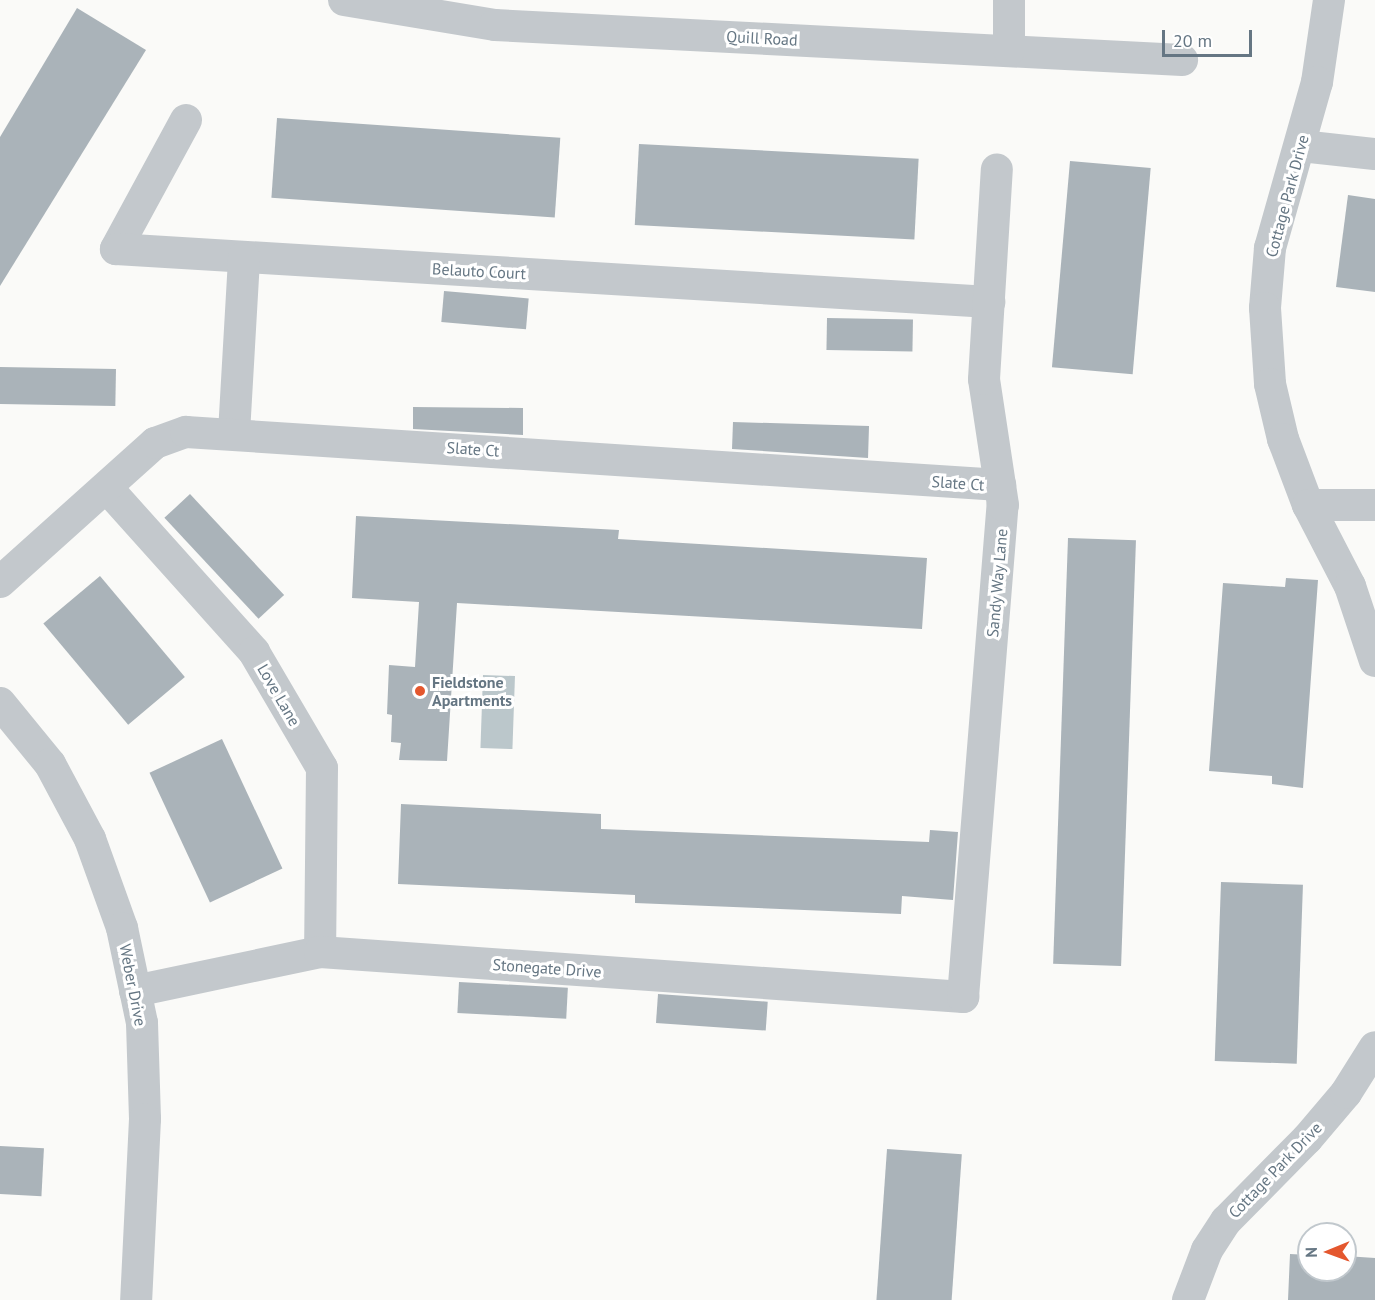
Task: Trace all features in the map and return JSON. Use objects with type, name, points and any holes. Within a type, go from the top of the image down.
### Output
[{"type":"street","name":"Quill Road","points":[[344,0],[495,25],[1182,60]]},
{"type":"street","points":[[1009,0],[1009,50]]},
{"type":"street","name":"Cottage Park Drive","points":[[1329,0],[1317,82],[1301,146],[1270,248],[1265,308],[1270,384],[1283,439],[1308,505],[1350,586],[1375,661]]},
{"type":"street","name":"Belauto Court","points":[[186,120],[116,249],[989,302]]},
{"type":"street","points":[[1301,146],[1375,154]]},
{"type":"street","name":"Sandy Way Lane","points":[[963,997],[1004,505],[984,379],[997,169]]},
{"type":"street","points":[[234,433],[244,257]]},
{"type":"street","name":"Slate Ct","points":[[0,582],[108,489],[155,443],[186,432],[234,433],[1000,485]]},
{"type":"street","name":"Love Lane","points":[[108,489],[254,652],[322,768],[320,952]]},
{"type":"street","points":[[1308,505],[1375,504]]},
{"type":"street","name":"Weber Drive","points":[[0,703],[50,764],[90,839],[122,928],[142,1023],[145,1119],[136,1300]]},
{"type":"street","name":"Stonegate Drive","points":[[135,991],[320,952],[963,997]]},
{"type":"street","name":"Cottage Park Drive","points":[[1188,1300],[1207,1250],[1226,1221],[1307,1139],[1346,1093],[1375,1047]]},
{"type":"shaded area","points":[[483,675],[515,676],[512,749],[480,748]]},
{"type":"building","points":[[77,8],[146,50],[0,286],[0,137]]},
{"type":"building","points":[[277,118],[560,138],[555,218],[271,198]]},
{"type":"building","points":[[639,144],[919,159],[914,240],[635,225]]},
{"type":"building","points":[[1070,161],[1151,168],[1133,374],[1052,367]]},
{"type":"building","points":[[1348,195],[1375,199],[1375,292],[1336,287]]},
{"type":"building","points":[[444,291],[529,298],[526,329],[441,322]]},
{"type":"building","points":[[827,318],[913,320],[912,351],[826,350]]},
{"type":"building","points":[[0,367],[116,369],[115,406],[0,404]]},
{"type":"building","points":[[413,407],[523,408],[523,435],[413,429]]},
{"type":"building","points":[[733,422],[869,426],[868,458],[732,449]]},
{"type":"building","points":[[190,494],[284,595],[259,619],[164,518]]},
{"type":"building","points":[[356,516],[619,530],[618,539],[927,558],[922,629],[457,603],[447,761],[399,760],[401,743],[391,742],[392,715],[387,714],[389,665],[415,667],[419,602],[352,598]]},
{"type":"building","points":[[1068,538],[1136,540],[1121,966],[1053,964]]},
{"type":"building","points":[[100,576],[185,677],[128,725],[43,624]]},
{"type":"building","points":[[1286,578],[1318,580],[1303,788],[1272,784],[1272,776],[1209,771],[1223,583],[1285,587]]},
{"type":"building","points":[[222,739],[282,869],[210,902],[149,773]]},
{"type":"building","points":[[401,804],[601,814],[601,829],[929,842],[930,830],[958,832],[953,900],[902,896],[901,914],[635,903],[635,895],[398,884]]},
{"type":"building","points":[[1221,882],[1303,885],[1297,1064],[1215,1061]]},
{"type":"building","points":[[459,982],[568,988],[566,1019],[457,1013]]},
{"type":"building","points":[[658,994],[768,1002],[766,1031],[656,1023]]},
{"type":"building","points":[[0,1146],[44,1148],[41,1196],[0,1194]]},
{"type":"building","points":[[887,1149],[962,1154],[952,1300],[876,1300]]},
{"type":"building","points":[[1290,1254],[1297,1254],[1297,1282],[1357,1282],[1357,1257],[1375,1258],[1375,1300],[1288,1300]]},
{"type":"place","name":"Fieldstone Apartments","points":[[420,691]]}]
